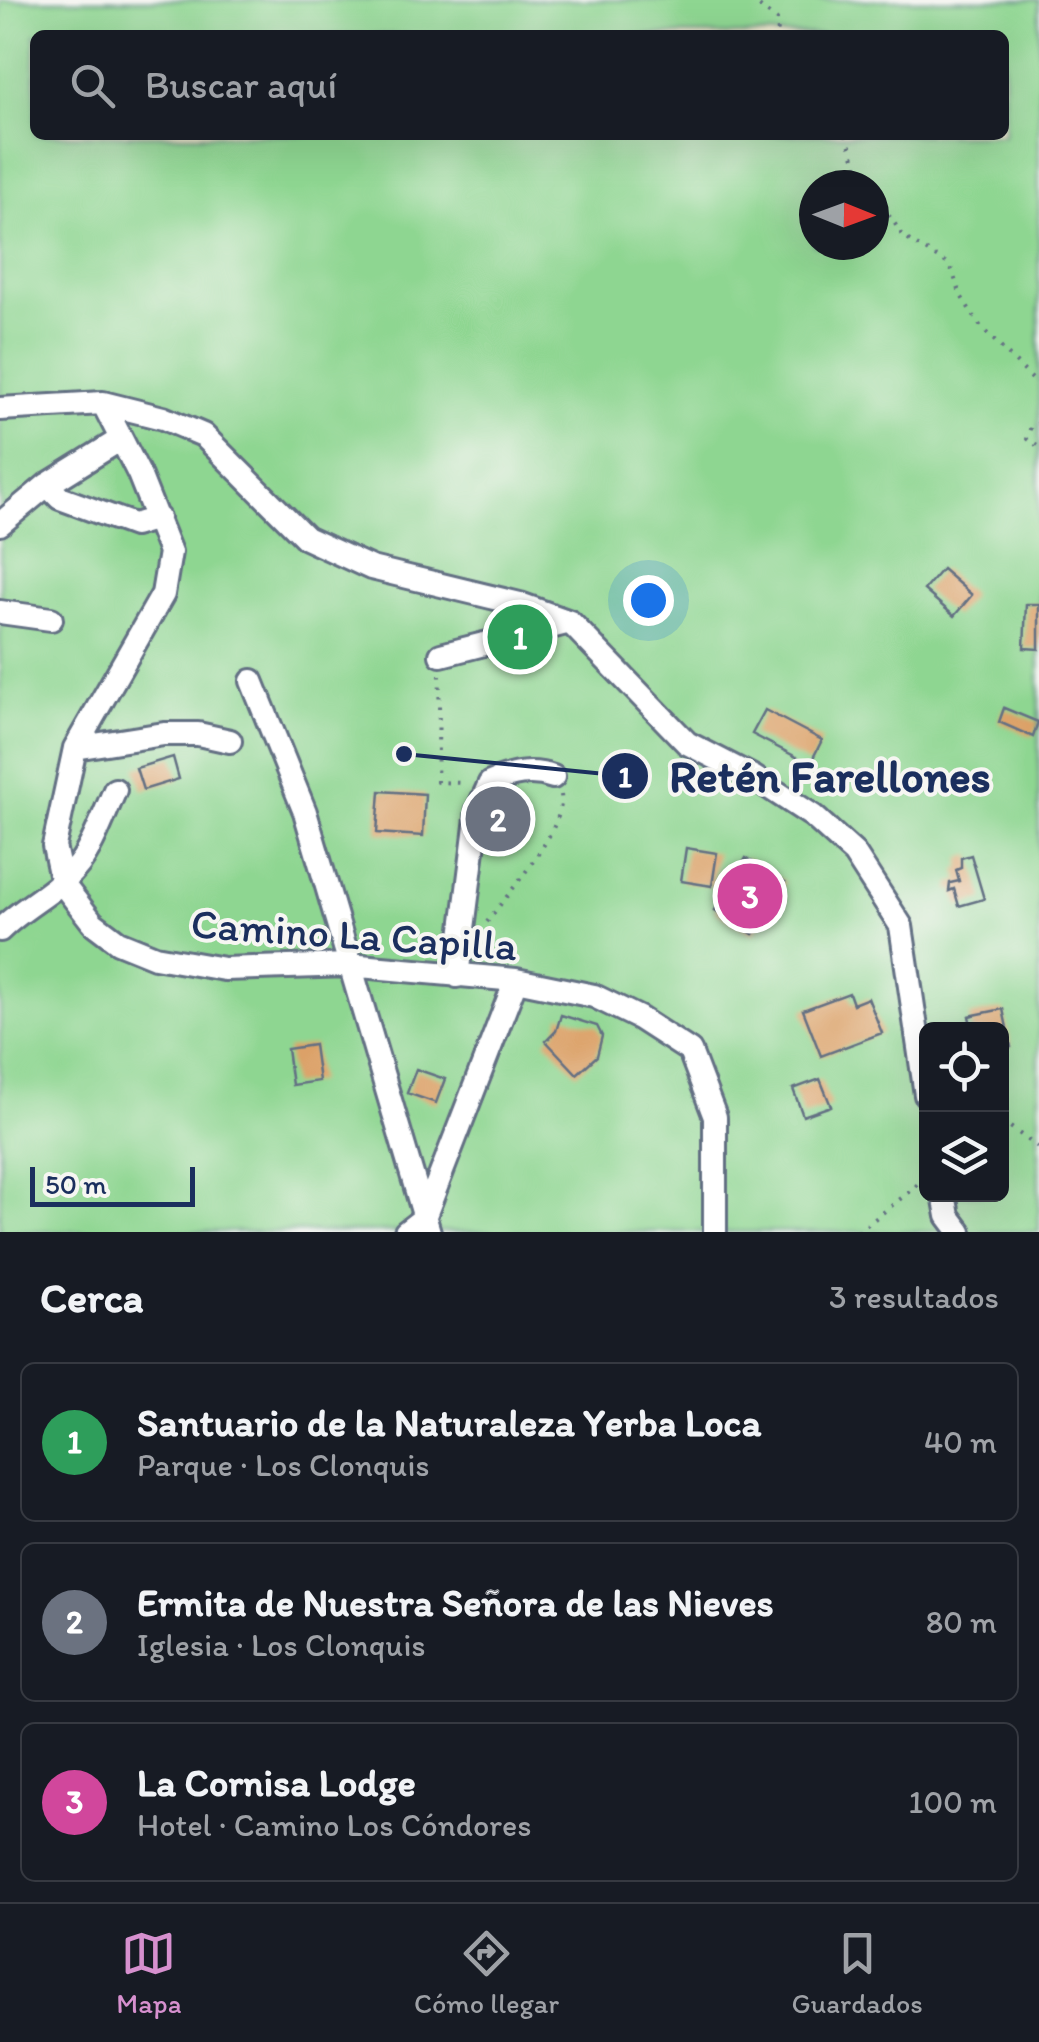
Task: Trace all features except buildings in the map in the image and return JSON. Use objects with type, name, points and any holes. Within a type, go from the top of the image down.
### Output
[{"type":"street","points":[[0,409],[102,403],[163,418],[203,435],[306,538],[371,568],[520,604],[570,622],[687,743],[813,816],[854,853],[901,926],[919,1048]]},
{"type":"street","points":[[62,883],[54,846],[75,748],[164,594],[170,552],[158,518],[102,403]]},
{"type":"street","points":[[0,524],[47,485],[120,439]]},
{"type":"street","points":[[47,485],[60,498],[134,525],[158,518]]},
{"type":"street","points":[[0,612],[51,618]]},
{"type":"street","points":[[441,655],[570,622]]},
{"type":"street","points":[[252,681],[305,812],[420,1227]]},
{"type":"street","points":[[75,748],[164,734],[198,734],[230,742]]},
{"type":"street","points":[[457,976],[478,810],[490,783],[529,772],[553,777]]},
{"type":"street","points":[[0,930],[62,883],[80,864],[115,790]]},
{"type":"street","name":"Camino La Capilla","points":[[62,883],[93,923],[118,942],[155,957],[224,969],[349,964],[516,980],[594,996],[639,1018],[690,1051],[716,1117],[716,1232]]},
{"type":"street","points":[[420,1227],[516,980]]},
{"type":"street","points":[[945,1202],[948,1216],[960,1232]]},
{"type":"path","points":[[750,0],[776,20],[777,30]]},
{"type":"path","points":[[848,140],[859,170]]},
{"type":"path","points":[[889,216],[904,238],[950,265],[961,296],[982,327],[1039,386]]},
{"type":"path","points":[[1039,423],[1031,426],[1027,439],[1039,447]]},
{"type":"path","points":[[437,782],[441,655]]},
{"type":"path","points":[[487,922],[558,820],[562,802],[553,777]]},
{"type":"path","points":[[1009,1126],[1039,1148]]},
{"type":"path","points":[[858,1232],[919,1181]]},
{"type":"green space","points":[[0,0],[1039,0],[1039,1232],[0,1232]]},
{"type":"place","name":"Santuario de la Naturaleza Yerba Loca","points":[[520,637]]},
{"type":"place","name":"Retén Farellones","points":[[404,754]]},
{"type":"place","name":"Ermita de Nuestra Señora de las Nieves","points":[[498,819]]},
{"type":"place","name":"La Cornisa Lodge","points":[[750,896]]}]
